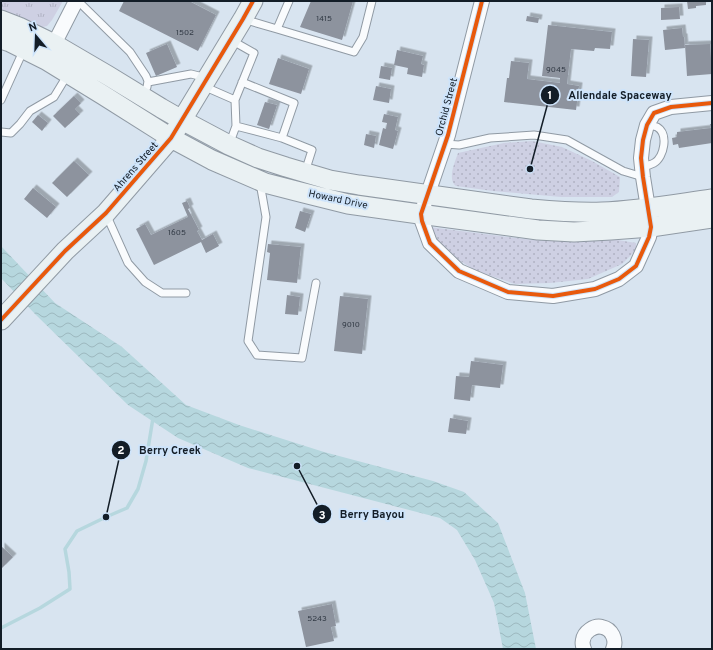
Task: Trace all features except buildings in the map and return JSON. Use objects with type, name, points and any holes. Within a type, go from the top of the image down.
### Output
[{"type":"main road","name":"Ahrens Street","points":[[1,320],[65,252],[106,213],[171,138],[253,1]]},
{"type":"main road","name":"Howard Drive","points":[[1,20],[19,27],[50,52],[69,74],[171,138],[212,160],[260,181],[348,204],[538,230],[574,232],[604,231],[651,227],[712,218]]},
{"type":"main road","name":"Howard Drive","points":[[1,39],[24,49],[50,52],[145,89],[182,120],[229,145],[258,158],[330,180],[559,212],[602,212],[648,208],[712,199]]},
{"type":"street","points":[[50,52],[77,1]]},
{"type":"street","name":"Orchid Street","points":[[421,214],[446,144],[482,1]]},
{"type":"street","points":[[421,214],[430,242],[459,271],[508,292],[553,296],[595,289],[619,280],[636,266],[649,237],[651,227],[641,158],[643,140],[647,125],[654,113],[671,107],[712,103]]},
{"type":"street","points":[[584,649],[583,640],[586,632],[593,628],[602,627],[609,630],[614,638],[613,649]]},
{"type":"lane","points":[[77,1],[130,52],[146,76],[145,89],[191,74],[235,100]]},
{"type":"lane","points":[[277,28],[289,1]]},
{"type":"lane","points":[[243,19],[354,52],[362,37],[372,1]]},
{"type":"lane","points":[[229,145],[236,126],[235,100],[254,53],[231,40]]},
{"type":"lane","points":[[1,100],[24,49]]},
{"type":"lane","points":[[1,132],[11,133],[30,111],[54,96],[69,74]]},
{"type":"lane","points":[[242,82],[294,103],[282,138]]},
{"type":"lane","points":[[446,144],[459,145],[490,138],[534,135],[567,140],[624,170],[642,172],[655,162],[661,155],[664,143],[662,133],[657,127],[647,125]]},
{"type":"lane","points":[[236,126],[282,138],[312,150],[304,173]]},
{"type":"lane","points":[[260,181],[266,217],[248,341],[257,355],[302,358],[316,284]]},
{"type":"lane","points":[[106,213],[128,263],[145,282],[162,293],[186,293]]},
{"type":"green space","points":[[1,1],[63,1],[47,26],[39,28],[1,12]]},
{"type":"green space","points":[[532,141],[562,147],[592,161],[620,177],[619,192],[612,197],[561,197],[493,191],[456,186],[453,183],[452,170],[458,153],[504,143]]},
{"type":"green space","points":[[429,227],[533,240],[612,239],[636,243],[636,250],[622,264],[588,279],[550,283],[515,284],[476,271],[451,255],[435,243]]},
{"type":"water","points":[[1,246],[55,303],[122,347],[186,405],[239,425],[324,452],[433,481],[464,492],[498,523],[525,593],[536,649],[503,649],[494,603],[475,560],[457,530],[440,518],[248,468],[178,438],[128,405],[35,314],[1,278]]},
{"type":"waterway","points":[[1,628],[40,608],[70,589],[65,549],[77,531],[127,508],[138,489],[146,461],[153,418]]},
{"type":"cycle path","points":[[1,320],[65,251],[106,213],[171,138],[253,1]]},
{"type":"cycle path","points":[[482,1],[448,135],[421,214],[430,243],[459,271],[508,292],[553,296],[595,289],[619,279],[636,266],[649,237],[651,227],[641,158],[643,140],[647,125],[654,113],[671,107],[712,103]]},
{"type":"place","name":"Allendale Spaceway","points":[[530,169]]},
{"type":"place","name":"Berry Bayou","points":[[297,466]]},
{"type":"place","name":"Berry Creek","points":[[106,517]]}]
